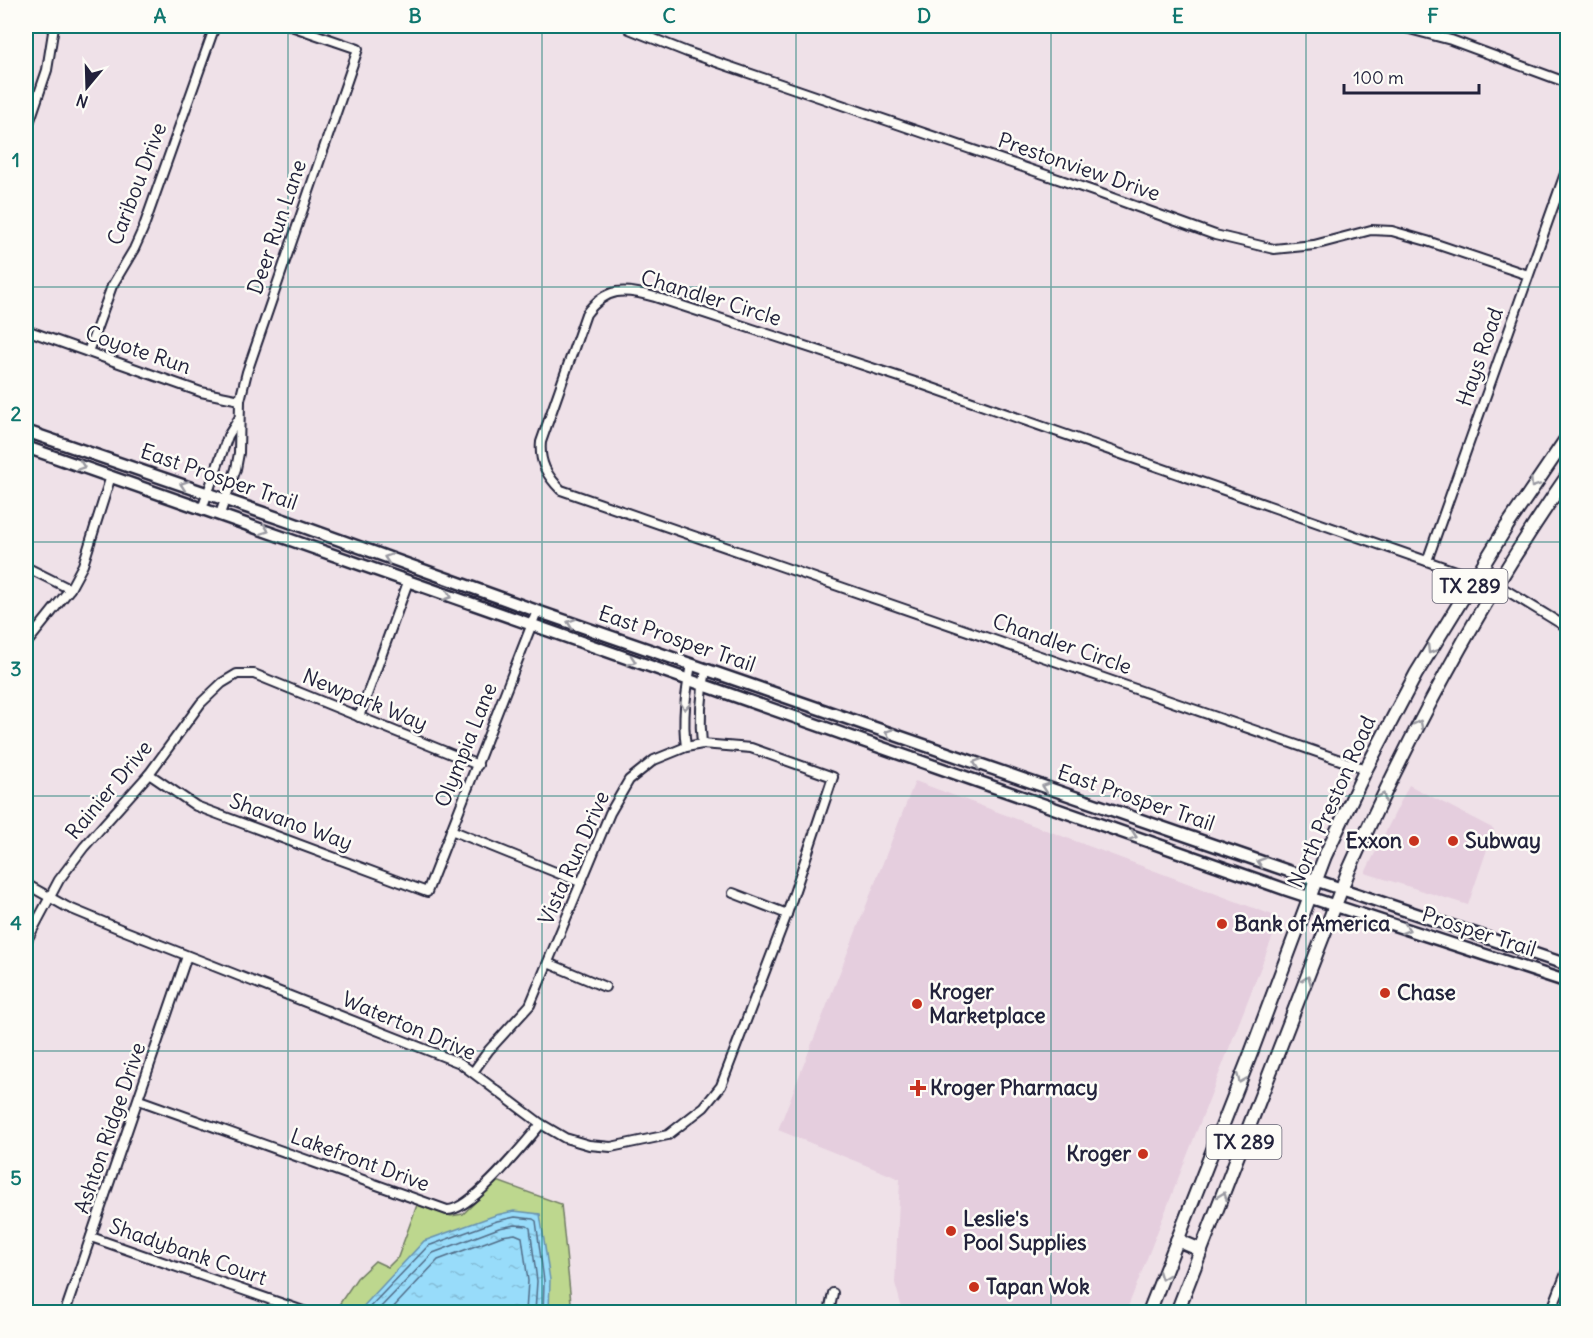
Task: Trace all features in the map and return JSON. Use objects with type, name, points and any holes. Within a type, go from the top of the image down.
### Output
[{"type":"main road","name":"East Prosper Trail","points":[[26,430],[537,611],[1316,881]]},
{"type":"main road","name":"North Preston Road","points":[[1149,1312],[1325,856],[1366,769],[1401,699],[1517,511],[1568,436]]},
{"type":"main road","name":"East Prosper Trail","points":[[26,447],[1310,898]]},
{"type":"main road","name":"North Preston Road","points":[[1177,1312],[1369,824],[1402,755],[1496,584],[1568,475]]},
{"type":"main road","points":[[1077,816],[1084,800]]},
{"type":"main road","name":"Prosper Trail","points":[[1316,881],[1568,965]]},
{"type":"main road","name":"Prosper Trail","points":[[1310,898],[1568,982]]},
{"type":"main road","points":[[1177,1240],[1202,1250]]},
{"type":"street","points":[[26,132],[47,70],[54,26]]},
{"type":"street","name":"Caribou Drive","points":[[88,352],[112,286],[143,229],[215,26]]},
{"type":"street","points":[[291,26],[304,28]]},
{"type":"street","name":"Prestonview Drive","points":[[630,26],[629,29],[687,52],[1215,235],[1274,249],[1314,245],[1371,230],[1392,231],[1528,275]]},
{"type":"street","points":[[1398,26],[1451,40],[1568,82]]},
{"type":"street","name":"Deer Run Lane","points":[[220,514],[239,453],[240,400],[257,338],[358,49],[304,28]]},
{"type":"street","name":"Hays Road","points":[[1427,561],[1568,165]]},
{"type":"street","name":"Chandler Circle","points":[[1366,769],[561,490],[547,474],[541,460],[541,442],[586,314],[604,295],[618,291],[634,291],[921,384],[1496,584],[1568,628]]},
{"type":"street","name":"Coyote Run","points":[[26,330],[201,392],[240,400]]},
{"type":"street","name":"Deer Run Lane","points":[[202,509],[228,436],[239,418]]},
{"type":"street","points":[[26,644],[70,589],[83,565],[111,476]]},
{"type":"street","points":[[26,567],[70,589]]},
{"type":"street","points":[[359,717],[408,582]]},
{"type":"street","name":"Olympia Lane","points":[[427,892],[537,611]]},
{"type":"street","points":[[686,747],[683,725],[691,664]]},
{"type":"street","points":[[702,744],[700,724],[706,670]]},
{"type":"street","name":"Newpark Way","points":[[237,674],[254,674],[478,765]]},
{"type":"street","name":"Rainier Drive","points":[[26,942],[59,880],[84,847],[149,774],[201,703],[222,683],[237,674]]},
{"type":"street","name":"Vista Run Drive","points":[[473,1072],[489,1050],[530,1005],[610,813],[628,780],[654,760],[686,747],[702,744],[751,748],[833,777]]},
{"type":"street","name":"Shavano Way","points":[[149,774],[196,806],[427,892]]},
{"type":"street","name":"Waterton Drive","points":[[26,884],[49,898],[187,956],[460,1063],[541,1124],[565,1138],[611,1148],[668,1135],[705,1107],[721,1086],[787,914],[833,777]]},
{"type":"street","points":[[451,830],[580,882]]},
{"type":"street","points":[[733,893],[787,914]]},
{"type":"street","name":"Ashton Ridge Drive","points":[[65,1312],[187,956]]},
{"type":"street","points":[[548,963],[606,987]]},
{"type":"street","name":"Lakefront Drive","points":[[139,1100],[447,1210],[464,1206],[500,1171],[541,1124]]},
{"type":"street","name":"Shadybank Court","points":[[91,1237],[306,1312]]},
{"type":"street","points":[[1551,1312],[1568,1268]]},
{"type":"street","points":[[829,1312],[833,1293]]},
{"type":"shaded area","points":[[915,781],[1280,918],[1126,1312],[903,1312],[895,1283],[900,1179],[778,1130]]},
{"type":"shaded area","points":[[1409,785],[1494,829],[1468,905],[1365,873]]},
{"type":"green space","points":[[497,1181],[561,1204],[572,1312],[334,1312],[357,1278],[375,1261],[388,1267],[398,1257],[417,1205],[451,1216],[463,1214]]},
{"type":"water","points":[[514,1211],[540,1214],[550,1280],[549,1312],[358,1312],[424,1241],[496,1215]]},
{"type":"place","name":"Exxon","points":[[1414,841]]},
{"type":"place","name":"Subway","points":[[1453,841]]},
{"type":"place","name":"Bank of America","points":[[1222,924]]},
{"type":"place","name":"Chase","points":[[1385,993]]},
{"type":"place","name":"Kroger Marketplace","points":[[917,1004]]},
{"type":"place","name":"Kroger Pharmacy","points":[[918,1088]]},
{"type":"place","name":"Kroger","points":[[1143,1154]]},
{"type":"place","name":"Leslie's Pool Supplies","points":[[951,1231]]},
{"type":"place","name":"Tapan Wok","points":[[974,1287]]}]
